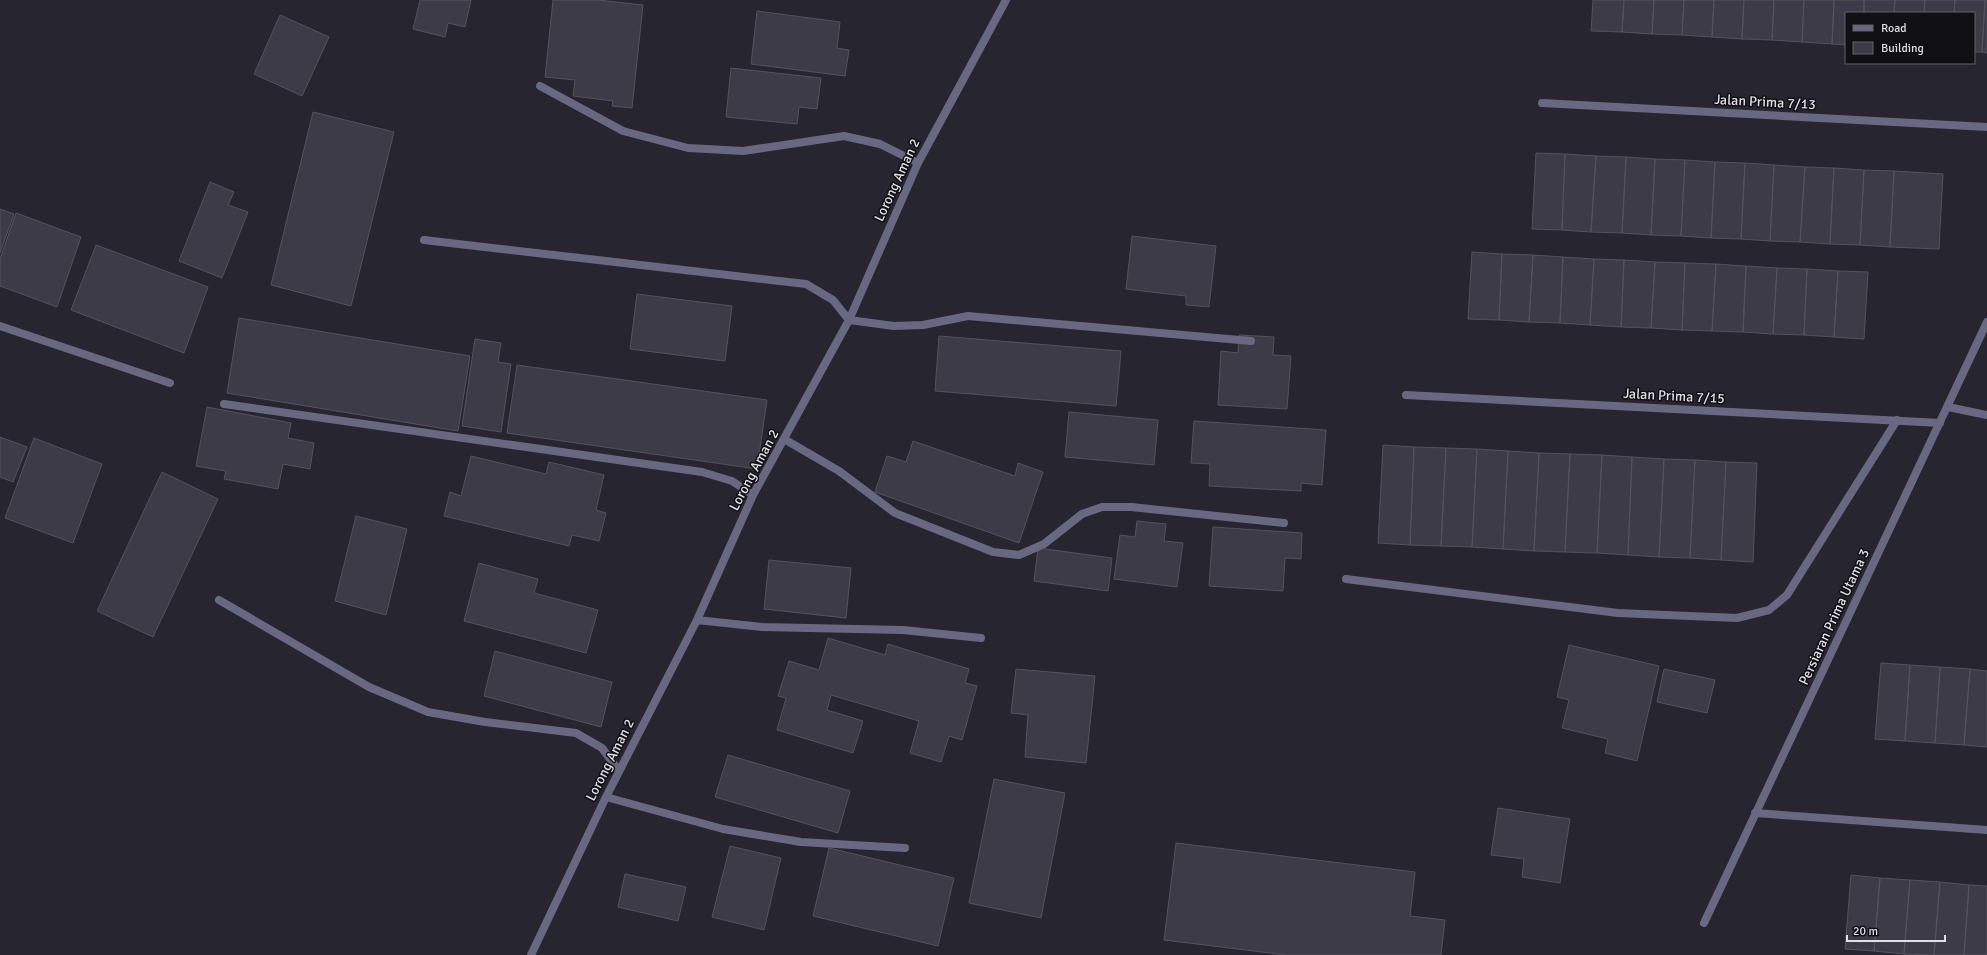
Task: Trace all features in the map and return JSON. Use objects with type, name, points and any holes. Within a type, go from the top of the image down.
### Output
[{"type":"street","name":"Lorong Aman 2","points":[[531,955],[606,797],[697,620],[753,495],[850,320],[918,163],[1006,0]]},
{"type":"street","points":[[540,86],[623,131],[688,148],[743,151],[844,136],[880,144],[918,163]]},
{"type":"street","name":"Jalan Prima 7/13","points":[[1542,103],[1987,127]]},
{"type":"street","points":[[424,240],[806,284],[833,300],[850,320],[894,326],[923,324],[968,316],[1251,341]]},
{"type":"street","name":"Persiaran Prima Utama 3","points":[[1704,923],[1987,322]]},
{"type":"street","points":[[0,326],[170,383]]},
{"type":"street","name":"Jalan Prima 7/15","points":[[1406,395],[1940,423]]},
{"type":"street","points":[[224,404],[702,472],[732,481],[753,495]]},
{"type":"street","points":[[1948,406],[1987,415]]},
{"type":"street","points":[[1346,579],[1618,613],[1737,618],[1769,610],[1787,594],[1897,420]]},
{"type":"street","points":[[784,439],[839,471],[895,513],[993,552],[1019,555],[1044,544],[1082,514],[1102,507],[1131,507],[1284,523]]},
{"type":"street","points":[[219,600],[369,687],[428,712],[485,722],[576,733],[602,748],[619,771]]},
{"type":"street","points":[[697,620],[762,627],[903,630],[981,638]]},
{"type":"street","points":[[606,797],[723,829],[801,842],[905,848]]},
{"type":"street","points":[[1755,813],[1987,830]]},
{"type":"building","points":[[420,0],[471,0],[465,27],[448,23],[445,37],[413,29]]},
{"type":"building","points":[[553,0],[598,0],[643,5],[632,108],[612,106],[613,101],[573,96],[575,80],[545,77]]},
{"type":"building","points":[[1593,0],[1624,0],[1622,32],[1591,31]]},
{"type":"building","points":[[1624,0],[1654,0],[1652,34],[1622,32]]},
{"type":"building","points":[[1654,0],[1684,0],[1682,35],[1652,34]]},
{"type":"building","points":[[1684,0],[1714,0],[1712,37],[1682,35]]},
{"type":"building","points":[[1714,0],[1744,0],[1742,39],[1712,37]]},
{"type":"building","points":[[1744,0],[1774,0],[1772,40],[1742,39]]},
{"type":"building","points":[[1774,0],[1804,0],[1802,42],[1772,40]]},
{"type":"building","points":[[1804,0],[1834,0],[1832,44],[1802,42]]},
{"type":"building","points":[[1834,0],[1864,0],[1864,12],[1845,12],[1845,45],[1832,44]]},
{"type":"building","points":[[1864,0],[1895,0],[1894,12],[1864,12]]},
{"type":"building","points":[[1895,0],[1925,0],[1924,12],[1894,12]]},
{"type":"building","points":[[1925,0],[1955,0],[1954,12],[1924,12]]},
{"type":"building","points":[[1955,0],[1985,0],[1982,52],[1975,52],[1975,12],[1954,12]]},
{"type":"building","points":[[1985,0],[1987,0],[1987,53],[1982,52]]},
{"type":"building","points":[[757,11],[840,22],[837,48],[849,50],[845,76],[751,64]]},
{"type":"building","points":[[280,15],[329,37],[302,96],[254,74]]},
{"type":"building","points":[[731,68],[821,78],[817,109],[799,107],[797,124],[726,117]]},
{"type":"building","points":[[313,112],[394,132],[351,306],[271,285]]},
{"type":"building","points":[[1536,153],[1565,154],[1562,230],[1532,229]]},
{"type":"building","points":[[1565,154],[1596,156],[1591,232],[1562,230]]},
{"type":"building","points":[[1596,156],[1626,157],[1622,233],[1591,232]]},
{"type":"building","points":[[1626,157],[1655,159],[1651,235],[1622,233]]},
{"type":"building","points":[[1655,159],[1685,160],[1681,236],[1651,235]]},
{"type":"building","points":[[1685,160],[1715,162],[1711,238],[1681,236]]},
{"type":"building","points":[[1715,162],[1745,163],[1741,239],[1711,238]]},
{"type":"building","points":[[1745,163],[1774,165],[1770,241],[1741,239]]},
{"type":"building","points":[[1774,165],[1805,167],[1800,242],[1770,241]]},
{"type":"building","points":[[1805,167],[1834,168],[1830,244],[1800,242]]},
{"type":"building","points":[[1834,168],[1864,170],[1860,245],[1830,244]]},
{"type":"building","points":[[1864,170],[1894,171],[1890,247],[1860,245]]},
{"type":"building","points":[[1894,171],[1943,174],[1939,249],[1890,247]]},
{"type":"building","points":[[210,182],[234,192],[228,205],[248,212],[222,278],[179,261]]},
{"type":"building","points":[[0,209],[14,214],[0,253]]},
{"type":"building","points":[[16,213],[81,237],[57,307],[0,286],[0,259]]},
{"type":"building","points":[[1132,236],[1216,246],[1209,307],[1186,305],[1186,296],[1126,289]]},
{"type":"building","points":[[96,245],[208,287],[184,353],[71,310]]},
{"type":"building","points":[[1472,252],[1502,254],[1499,320],[1468,319]]},
{"type":"building","points":[[1502,254],[1533,255],[1529,322],[1499,320]]},
{"type":"building","points":[[1533,255],[1563,257],[1560,323],[1529,322]]},
{"type":"building","points":[[1563,257],[1594,259],[1590,325],[1560,323]]},
{"type":"building","points":[[1594,259],[1624,260],[1621,327],[1590,325]]},
{"type":"building","points":[[1624,260],[1655,262],[1651,328],[1621,327]]},
{"type":"building","points":[[1655,262],[1685,263],[1682,330],[1651,328]]},
{"type":"building","points":[[1685,263],[1716,264],[1712,331],[1682,330]]},
{"type":"building","points":[[1716,264],[1746,266],[1743,332],[1712,331]]},
{"type":"building","points":[[1746,266],[1777,268],[1773,334],[1743,332]]},
{"type":"building","points":[[1777,268],[1807,269],[1804,335],[1773,334]]},
{"type":"building","points":[[1807,269],[1838,271],[1834,337],[1804,335]]},
{"type":"building","points":[[1838,271],[1868,272],[1864,339],[1834,337]]},
{"type":"building","points":[[637,294],[732,306],[725,361],[630,349]]},
{"type":"building","points":[[239,318],[470,356],[458,431],[227,393]]},
{"type":"building","points":[[1239,335],[1274,337],[1273,355],[1291,356],[1287,409],[1218,405],[1221,351],[1238,353]]},
{"type":"building","points":[[939,336],[1121,351],[1116,406],[935,391]]},
{"type":"building","points":[[475,339],[501,343],[498,362],[511,364],[501,432],[462,426]]},
{"type":"building","points":[[517,365],[767,400],[757,469],[507,433]]},
{"type":"building","points":[[207,407],[291,423],[288,438],[314,443],[310,469],[283,464],[278,489],[224,479],[226,471],[196,466]]},
{"type":"building","points":[[1069,412],[1158,420],[1154,465],[1065,457]]},
{"type":"building","points":[[1194,421],[1326,430],[1322,485],[1301,483],[1301,491],[1209,486],[1210,464],[1191,463]]},
{"type":"building","points":[[0,437],[27,447],[13,482],[0,477]]},
{"type":"building","points":[[34,438],[102,464],[73,543],[5,518]]},
{"type":"building","points":[[913,441],[1015,476],[1018,463],[1043,472],[1019,543],[875,492],[887,456],[906,462]]},
{"type":"building","points":[[1383,445],[1414,447],[1410,545],[1378,543]]},
{"type":"building","points":[[1414,447],[1446,448],[1441,546],[1410,545]]},
{"type":"building","points":[[1446,448],[1477,449],[1472,547],[1441,546]]},
{"type":"building","points":[[1477,449],[1508,451],[1503,549],[1472,547]]},
{"type":"building","points":[[1508,451],[1539,453],[1534,551],[1503,549]]},
{"type":"building","points":[[1539,453],[1570,454],[1565,552],[1534,551]]},
{"type":"building","points":[[1570,454],[1602,455],[1597,553],[1565,552]]},
{"type":"building","points":[[1602,455],[1632,457],[1628,555],[1597,553]]},
{"type":"building","points":[[471,456],[546,474],[549,462],[604,475],[596,510],[606,513],[599,541],[572,535],[569,546],[444,516],[450,492],[461,496]]},
{"type":"building","points":[[1632,457],[1664,459],[1659,557],[1628,555]]},
{"type":"building","points":[[1664,459],[1695,460],[1690,558],[1659,557]]},
{"type":"building","points":[[1695,460],[1726,462],[1721,560],[1690,558]]},
{"type":"building","points":[[1726,462],[1757,463],[1753,562],[1721,560]]},
{"type":"building","points":[[162,472],[218,499],[153,637],[97,611]]},
{"type":"building","points":[[356,516],[407,529],[386,615],[335,601]]},
{"type":"building","points":[[1137,521],[1166,524],[1164,541],[1183,543],[1177,587],[1114,579],[1120,535],[1135,537]]},
{"type":"building","points":[[1213,527],[1302,533],[1301,559],[1285,558],[1283,591],[1209,586]]},
{"type":"building","points":[[1038,548],[1112,558],[1108,591],[1034,581]]},
{"type":"building","points":[[769,560],[851,568],[846,618],[764,609]]},
{"type":"building","points":[[479,563],[538,579],[534,593],[598,610],[586,653],[464,621]]},
{"type":"building","points":[[828,638],[885,655],[888,644],[969,669],[965,683],[977,686],[962,740],[949,736],[941,762],[910,753],[919,721],[831,695],[827,710],[863,721],[853,753],[777,730],[786,698],[778,696],[789,661],[819,670]]},
{"type":"building","points":[[1569,645],[1659,666],[1637,761],[1605,753],[1608,739],[1562,728],[1569,700],[1557,697]]},
{"type":"building","points":[[495,651],[612,682],[601,727],[484,696]]},
{"type":"building","points":[[1881,663],[1910,665],[1905,741],[1875,739]]},
{"type":"building","points":[[1910,665],[1940,667],[1935,743],[1905,741]]},
{"type":"building","points":[[1940,667],[1970,669],[1964,745],[1935,743]]},
{"type":"building","points":[[1016,669],[1095,676],[1086,763],[1025,757],[1028,715],[1011,713]]},
{"type":"building","points":[[1664,669],[1715,680],[1707,713],[1657,702]]},
{"type":"building","points":[[1970,669],[1987,671],[1987,747],[1964,745]]},
{"type":"building","points":[[728,755],[850,791],[838,833],[715,797]]},
{"type":"building","points":[[994,779],[1065,793],[1041,918],[969,903]]},
{"type":"building","points":[[1498,808],[1570,819],[1560,883],[1522,877],[1524,859],[1491,855]]},
{"type":"building","points":[[1176,843],[1415,872],[1410,916],[1445,920],[1441,955],[1286,955],[1164,940]]},
{"type":"building","points":[[730,846],[781,858],[764,930],[712,917]]},
{"type":"building","points":[[829,848],[954,878],[938,946],[813,916]]},
{"type":"building","points":[[625,874],[686,887],[678,921],[618,907]]},
{"type":"building","points":[[1851,875],[1880,878],[1874,951],[1845,949]]},
{"type":"building","points":[[1880,878],[1910,880],[1904,954],[1874,951]]},
{"type":"building","points":[[1910,880],[1940,882],[1934,955],[1904,954]]},
{"type":"building","points":[[1940,882],[1969,885],[1964,955],[1934,955]]},
{"type":"building","points":[[1969,885],[1987,886],[1987,955],[1964,955]]}]
